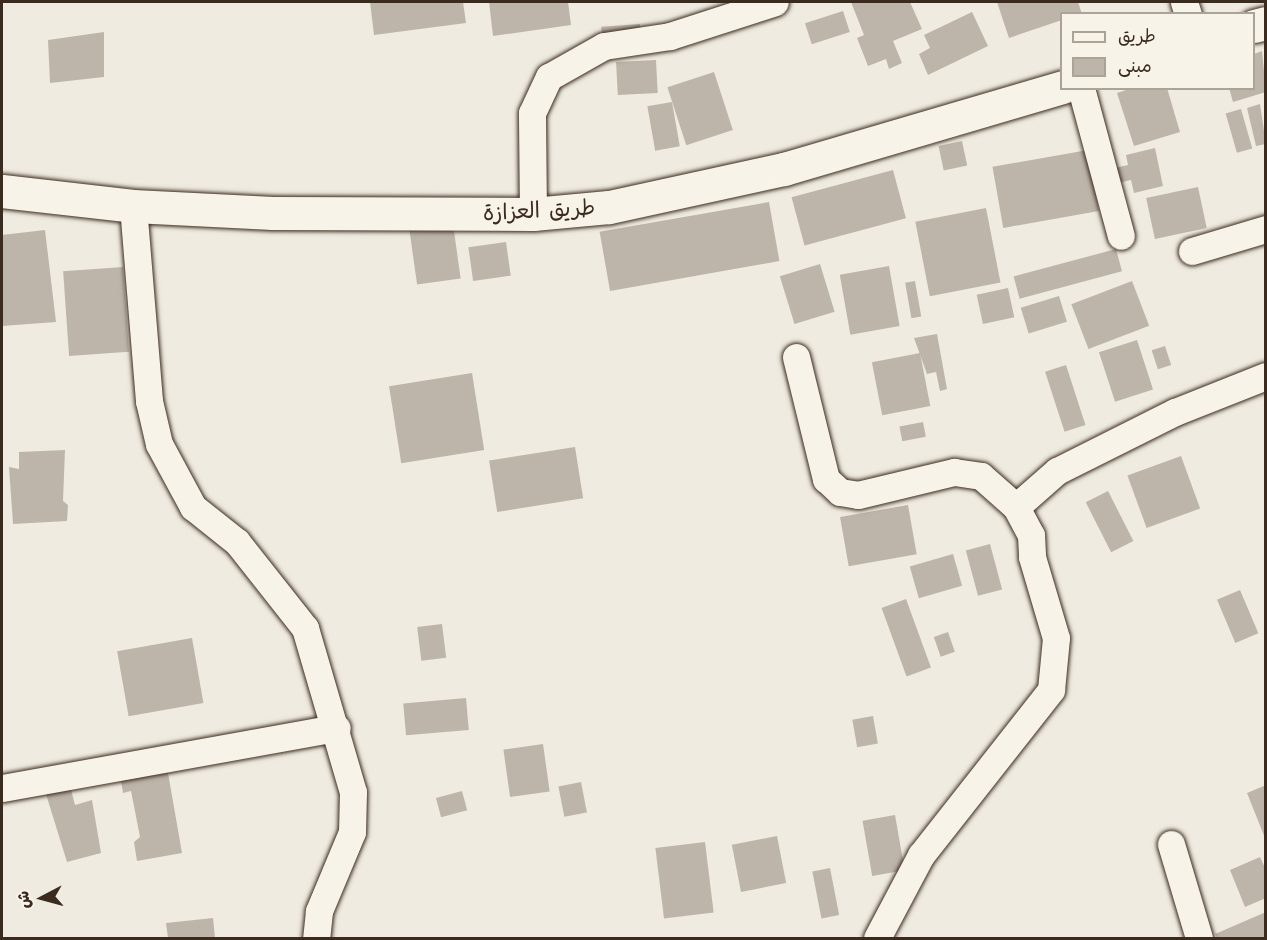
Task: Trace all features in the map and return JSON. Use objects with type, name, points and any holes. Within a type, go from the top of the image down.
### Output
[{"type":"street","points":[[533,214],[532,113],[549,77],[604,46],[670,36],[775,2]]},
{"type":"street","name":"طريق العزازة","points":[[2,191],[133,206],[273,213],[533,214],[609,207],[784,169],[1060,88]]},
{"type":"street","points":[[1082,90],[1121,236]]},
{"type":"street","points":[[133,206],[149,401],[159,444],[193,507],[237,542],[305,628],[337,728],[353,792],[352,832],[319,911],[316,939]]},
{"type":"street","points":[[1192,251],[1266,229]]},
{"type":"street","points":[[796,357],[826,479],[840,492],[858,495],[954,472],[981,476],[1016,507],[1031,535],[1032,557],[1056,638],[1051,690],[921,855],[877,939]]},
{"type":"street","points":[[1016,507],[1057,471],[1175,412],[1266,376]]},
{"type":"street","points":[[2,788],[337,728]]},
{"type":"street","points":[[1171,844],[1199,939]]},
{"type":"building","points":[[370,2],[463,2],[466,23],[374,35]]},
{"type":"building","points":[[489,2],[568,2],[571,25],[493,36]]},
{"type":"building","points":[[851,2],[910,2],[922,29],[893,41],[902,63],[889,69],[886,59],[868,66],[857,38],[864,35]]},
{"type":"building","points":[[997,2],[1078,2],[1081,12],[1060,12],[1060,21],[1009,38]]},
{"type":"building","points":[[843,11],[850,32],[812,44],[805,23]]},
{"type":"building","points":[[972,12],[988,46],[928,75],[919,54],[930,48],[924,35]]},
{"type":"building","points":[[640,24],[641,38],[602,41],[601,27]]},
{"type":"building","points":[[104,32],[104,77],[50,83],[48,40]]},
{"type":"building","points":[[1262,51],[1266,92],[1233,102],[1230,90],[1255,90],[1255,54]]},
{"type":"building","points":[[656,60],[658,93],[618,95],[616,62]]},
{"type":"building","points":[[714,72],[733,130],[686,145],[667,87]]},
{"type":"building","points":[[1126,90],[1168,90],[1180,132],[1134,146],[1117,93]]},
{"type":"building","points":[[672,102],[680,146],[655,151],[647,106]]},
{"type":"building","points":[[1260,104],[1266,144],[1256,146],[1247,108]]},
{"type":"building","points":[[1241,109],[1252,148],[1237,153],[1226,113]]},
{"type":"building","points":[[962,141],[967,165],[944,170],[939,146]]},
{"type":"building","points":[[1155,148],[1163,186],[1134,193],[1131,180],[1118,183],[1115,168],[1128,165],[1126,155]]},
{"type":"building","points":[[1088,150],[1099,211],[1003,228],[992,167]]},
{"type":"building","points":[[893,170],[906,218],[805,245],[792,197]]},
{"type":"building","points":[[1198,187],[1207,228],[1155,239],[1146,198]]},
{"type":"building","points":[[769,202],[779,261],[610,291],[600,232]]},
{"type":"building","points":[[986,208],[1001,283],[930,296],[915,222]]},
{"type":"building","points":[[453,224],[461,278],[417,285],[409,230]]},
{"type":"building","points":[[45,230],[56,322],[2,326],[2,235]]},
{"type":"building","points":[[506,242],[511,276],[473,281],[468,247]]},
{"type":"building","points":[[1116,249],[1122,271],[1020,299],[1014,276]]},
{"type":"building","points":[[820,264],[835,312],[794,324],[780,276]]},
{"type":"building","points":[[889,266],[900,326],[850,335],[840,275]]},
{"type":"building","points":[[123,267],[129,352],[69,356],[63,271]]},
{"type":"building","points":[[915,281],[921,316],[911,318],[905,283]]},
{"type":"building","points":[[1132,281],[1149,326],[1089,349],[1071,304]]},
{"type":"building","points":[[1008,288],[1014,317],[983,324],[977,295]]},
{"type":"building","points":[[1059,296],[1067,322],[1029,334],[1021,308]]},
{"type":"building","points":[[937,334],[947,389],[940,391],[936,372],[927,374],[914,338]]},
{"type":"building","points":[[1137,340],[1153,389],[1115,402],[1099,352]]},
{"type":"building","points":[[1165,346],[1171,365],[1158,369],[1152,350]]},
{"type":"building","points":[[920,353],[930,406],[882,415],[872,362]]},
{"type":"building","points":[[1066,365],[1085,425],[1065,432],[1045,372]]},
{"type":"building","points":[[472,373],[484,450],[401,463],[389,386]]},
{"type":"building","points":[[923,422],[926,437],[902,441],[899,427]]},
{"type":"building","points":[[575,447],[583,498],[497,512],[489,461]]},
{"type":"building","points":[[65,450],[63,501],[68,505],[67,521],[13,524],[9,467],[19,469],[19,452]]},
{"type":"building","points":[[1181,456],[1200,509],[1147,528],[1127,475]]},
{"type":"building","points":[[1108,491],[1133,541],[1111,552],[1086,502]]},
{"type":"building","points":[[908,505],[917,554],[849,566],[840,517]]},
{"type":"building","points":[[990,544],[1002,589],[978,596],[966,550]]},
{"type":"building","points":[[953,554],[962,586],[919,598],[910,566]]},
{"type":"building","points":[[1240,590],[1258,633],[1235,643],[1217,600]]},
{"type":"building","points":[[906,599],[931,668],[907,676],[882,608]]},
{"type":"building","points":[[442,624],[446,658],[421,661],[417,627]]},
{"type":"building","points":[[948,632],[955,652],[941,657],[934,637]]},
{"type":"building","points":[[192,638],[203,703],[129,716],[117,651]]},
{"type":"building","points":[[466,698],[469,730],[406,735],[403,703]]},
{"type":"building","points":[[873,716],[878,744],[857,747],[852,720]]},
{"type":"building","points":[[543,744],[550,792],[510,797],[503,750]]},
{"type":"building","points":[[167,767],[182,853],[137,861],[134,842],[140,837],[131,791],[123,793],[120,775]]},
{"type":"building","points":[[581,782],[587,812],[564,817],[558,786]]},
{"type":"building","points":[[1266,785],[1266,838],[1265,838],[1247,793]]},
{"type":"building","points":[[70,786],[75,805],[92,800],[101,853],[67,862],[45,791]]},
{"type":"building","points":[[462,791],[467,810],[441,817],[436,798]]},
{"type":"building","points":[[895,815],[905,870],[872,876],[863,821]]},
{"type":"building","points":[[777,836],[786,883],[741,892],[732,845]]},
{"type":"building","points":[[705,842],[714,912],[664,919],[655,848]]},
{"type":"building","points":[[1260,857],[1266,870],[1266,898],[1245,907],[1230,870]]},
{"type":"building","points":[[830,868],[839,915],[821,919],[812,871]]},
{"type":"building","points":[[1266,912],[1266,938],[1217,938],[1215,934]]},
{"type":"building","points":[[213,918],[215,938],[168,938],[166,923]]}]
